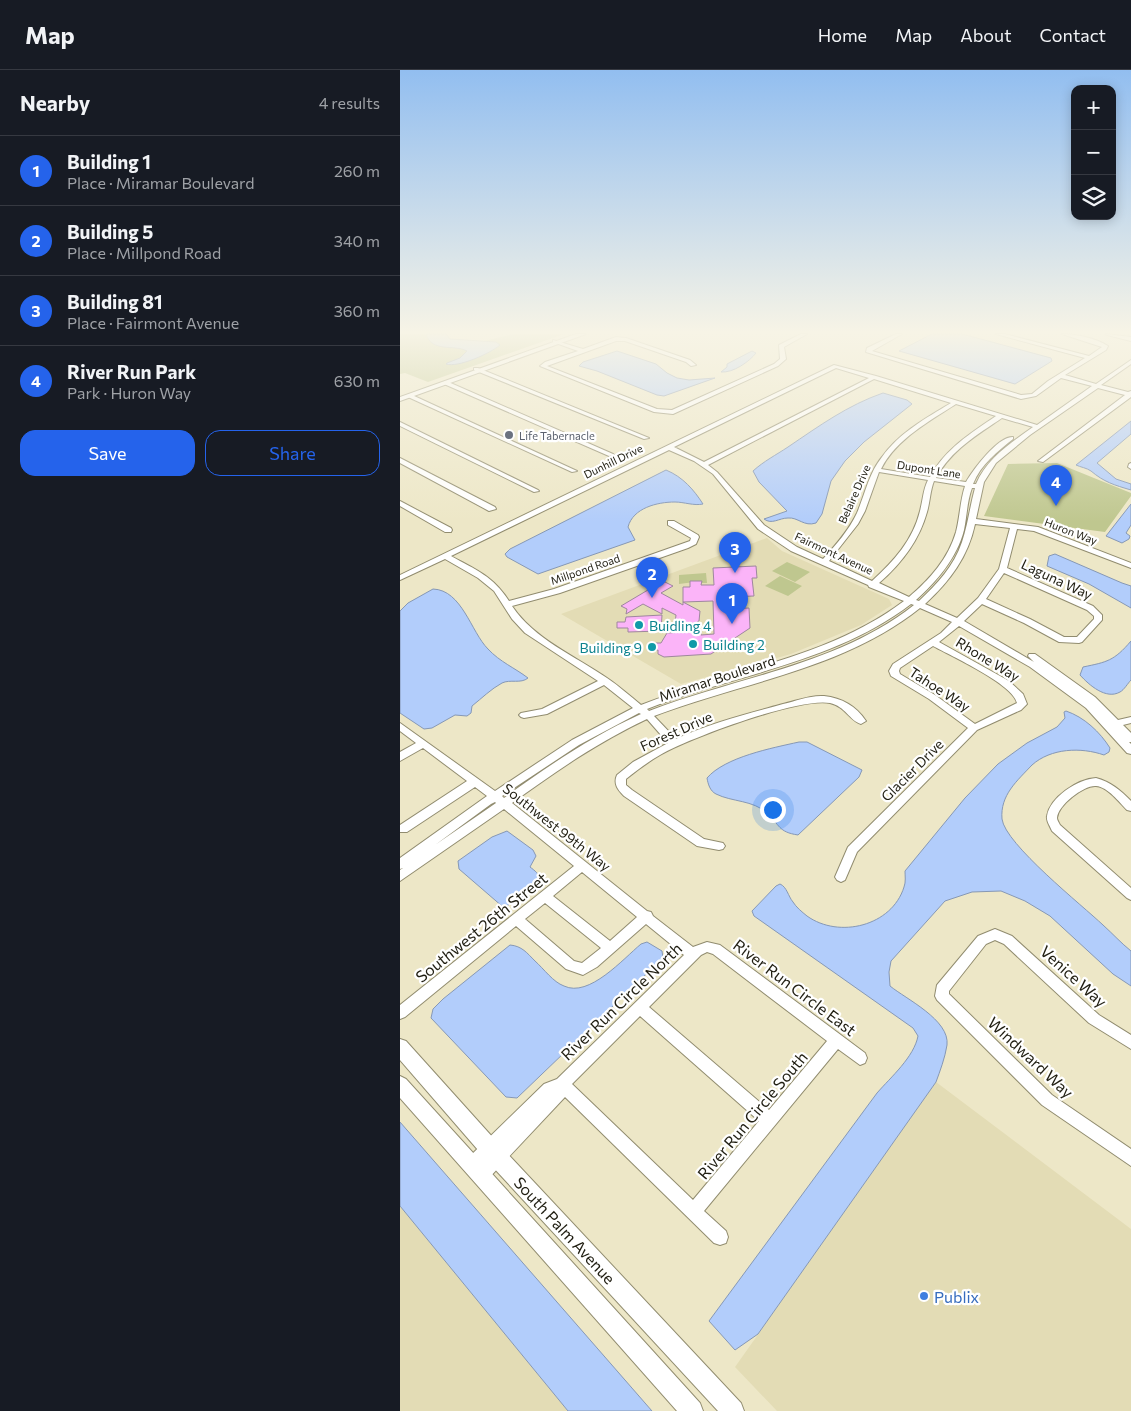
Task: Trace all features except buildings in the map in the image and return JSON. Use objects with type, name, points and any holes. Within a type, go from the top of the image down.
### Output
[{"type":"main road","name":"South Palm Avenue","points":[[400,1047],[494,1153],[733,1411]]},
{"type":"main road","name":"South Palm Avenue","points":[[400,1085],[692,1411]]},
{"type":"street","points":[[411,397],[574,471]]},
{"type":"street","points":[[477,397],[612,455]]},
{"type":"street","points":[[544,397],[646,438]]},
{"type":"street","points":[[618,397],[665,413],[673,412],[707,397]]},
{"type":"street","name":"Dunhill Drive","points":[[400,578],[773,397]]},
{"type":"street","points":[[703,465],[836,397]]},
{"type":"street","points":[[938,397],[1034,426]]},
{"type":"street","name":"Miramar Boulevard","points":[[400,864],[499,800],[643,712],[705,685],[780,665],[831,646],[873,626],[909,601],[931,581],[951,554],[963,520],[968,485],[985,460],[1000,446],[1034,426],[1076,397]]},
{"type":"street","points":[[1041,461],[1127,397]]},
{"type":"street","name":"Belaire Drive","points":[[822,563],[847,536],[859,516],[877,470],[884,459],[913,430],[956,402]]},
{"type":"street","points":[[872,585],[891,570],[919,531],[926,493],[931,480],[952,451],[1001,416]]},
{"type":"street","points":[[400,424],[536,491]]},
{"type":"street","name":"Miramar Boulevard","points":[[643,712],[774,674],[842,650],[897,622],[919,605],[951,572],[966,545],[972,521],[973,504],[983,476],[1001,454],[1034,426]]},
{"type":"street","name":"Fairmont Avenue","points":[[668,447],[703,465],[722,480],[742,507],[761,527],[794,549],[959,622],[1033,664],[1075,694],[1131,739]]},
{"type":"street","points":[[400,460],[492,508]]},
{"type":"street","name":"Dupont Lane","points":[[877,470],[978,487]]},
{"type":"street","points":[[400,503],[448,530]]},
{"type":"street","name":"Huron Way","points":[[972,521],[1014,526],[1048,533],[1131,566]]},
{"type":"street","name":"Millpond Road","points":[[508,604],[556,592],[693,542],[696,537],[671,523]]},
{"type":"street","points":[[933,644],[981,600],[1003,569],[1014,526]]},
{"type":"street","points":[[445,556],[481,576],[497,588],[515,617],[528,631],[605,682],[643,712],[675,744]]},
{"type":"street","name":"Laguna Way","points":[[981,600],[1027,621],[1062,640],[1078,640],[1098,620],[1098,615],[1090,608],[1003,569]]},
{"type":"street","name":"Tahoe Way","points":[[933,644],[896,666],[894,671],[896,676],[932,697],[974,728]]},
{"type":"street","name":"Rhone Way","points":[[933,644],[990,674],[1020,696],[1022,704]]},
{"type":"street","points":[[524,715],[544,712],[605,682]]},
{"type":"street","name":"Forest Drive","points":[[719,846],[701,843],[628,794],[621,786],[621,778],[637,764],[675,744],[722,725],[815,699],[828,699],[841,703],[850,708],[861,721]]},
{"type":"street","name":"Glacier Drive","points":[[841,877],[852,850],[974,728],[1018,708],[1022,704]]},
{"type":"street","points":[[1113,725],[1131,720]]},
{"type":"street","name":"Fairmont Avenue","points":[[1113,725],[1131,750]]},
{"type":"street","name":"Southwest 99th Way","points":[[400,726],[499,800],[647,916],[693,955]]},
{"type":"street","points":[[400,757],[422,744]]},
{"type":"street","points":[[403,829],[474,782]]},
{"type":"street","points":[[1131,807],[1112,789],[1099,782],[1091,782],[1073,789],[1054,812],[1052,819],[1056,828],[1131,895]]},
{"type":"street","name":"Miramar Boulevard","points":[[400,876],[499,800]]},
{"type":"street","name":"Southwest 26th Street","points":[[400,1013],[582,866]]},
{"type":"street","points":[[545,896],[610,948]]},
{"type":"street","points":[[516,919],[570,965],[578,969],[584,969],[647,916]]},
{"type":"street","name":"Windward Way","points":[[995,934],[982,940],[942,988],[942,996],[1047,1100],[1131,1158]]},
{"type":"street","name":"Venice Way","points":[[995,934],[1008,940],[1094,1019],[1131,1043]]},
{"type":"street","name":"River Run Circle North","points":[[477,1170],[559,1095],[562,1084],[638,1008],[693,955],[707,947]]},
{"type":"street","name":"River Run Circle East","points":[[707,947],[716,950],[860,1058]]},
{"type":"street","points":[[638,1008],[769,1120]]},
{"type":"street","name":"River Run Circle South","points":[[694,1212],[836,1041]]},
{"type":"street","points":[[562,1084],[720,1237]]},
{"type":"shaded area","points":[[767,538],[782,551],[889,599],[892,605],[861,625],[791,654],[681,684],[561,614]]},
{"type":"shaded area","points":[[936,1082],[1131,1229],[1131,1411],[777,1411],[735,1367]]},
{"type":"shaded area","points":[[400,1206],[568,1411],[400,1411]]},
{"type":"green space","points":[[1057,463],[1131,493],[1131,496],[1105,532],[984,516],[1008,464]]},
{"type":"green space","points":[[787,562],[810,572],[795,582],[772,571]]},
{"type":"green space","points":[[706,573],[707,583],[702,583],[702,581],[679,584],[679,575]]},
{"type":"green space","points":[[780,576],[802,586],[788,596],[765,586]]},
{"type":"water","points":[[895,397],[907,400],[912,404],[864,442],[845,461],[831,481],[822,514],[816,523],[808,524],[792,518],[773,521],[764,519],[787,511],[759,482],[753,471],[834,417],[870,398]]},
{"type":"water","points":[[1131,421],[1131,434],[1097,463],[1116,479],[1131,484],[1131,490],[1110,483],[1089,470],[1076,465]]},
{"type":"water","points":[[666,470],[688,484],[703,504],[668,502],[647,507],[635,515],[628,527],[635,540],[538,574],[507,557],[505,554],[510,549]]},
{"type":"water","points":[[1131,504],[1131,525],[1126,533],[1130,536],[1129,539],[1122,543],[1106,536]]},
{"type":"water","points":[[1055,554],[1131,586],[1131,608],[1089,584],[1047,566],[1049,556]]},
{"type":"water","points":[[433,589],[443,591],[451,596],[459,604],[488,649],[528,678],[522,681],[505,682],[498,685],[472,706],[471,713],[467,716],[455,715],[432,728],[424,729],[400,713],[400,611],[408,603]]},
{"type":"water","points":[[1131,641],[1131,680],[1121,691],[1115,694],[1104,693],[1093,687],[1080,675],[1083,667],[1110,660],[1120,653]]},
{"type":"water","points":[[1066,711],[1085,721],[1096,731],[1110,748],[1109,752],[1104,755],[1086,751],[1066,751],[1057,752],[1040,759],[1032,765],[1011,789],[1004,803],[1002,819],[1006,830],[1030,859],[1131,951],[1131,986],[1113,974],[1050,916],[1025,901],[1001,891],[972,892],[945,901],[891,961],[889,972],[890,986],[935,1019],[942,1027],[946,1036],[946,1050],[936,1082],[758,1334],[735,1350],[709,1321],[877,1093],[907,1059],[916,1044],[918,1036],[913,1028],[754,916],[752,911],[780,884],[799,909],[820,923],[834,927],[849,927],[863,925],[876,919],[888,911],[898,900],[905,885],[905,871],[965,798],[998,764],[1027,743],[1057,727],[1065,718],[1064,712]]},
{"type":"water","points":[[799,742],[807,742],[862,770],[859,777],[798,835],[783,830],[761,809],[749,803],[729,799],[712,791],[707,778],[725,764],[750,754]]},
{"type":"water","points":[[507,831],[533,850],[536,856],[530,867],[537,873],[539,878],[534,888],[503,907],[459,869],[458,861],[492,837]]},
{"type":"water","points":[[647,942],[662,951],[663,958],[517,1098],[506,1097],[431,1018],[433,1009],[443,999],[510,945],[524,950],[556,982],[574,988],[584,987],[595,982],[641,944]]},
{"type":"water","points":[[400,1122],[652,1411],[568,1411],[400,1206]]},
{"type":"place","name":"Life Tabernacle","points":[[509,435]]},
{"type":"place","name":"River Run Park","points":[[1056,506]]},
{"type":"place","name":"Building 81","points":[[735,573]]},
{"type":"place","name":"Building 5","points":[[652,598]]},
{"type":"place","name":"Building 1","points":[[732,624]]},
{"type":"place","name":"Buidling 4","points":[[639,625]]},
{"type":"place","name":"Building 2","points":[[693,644]]},
{"type":"place","name":"Building 9","points":[[652,647]]},
{"type":"place","name":"Publix","points":[[924,1296]]}]
